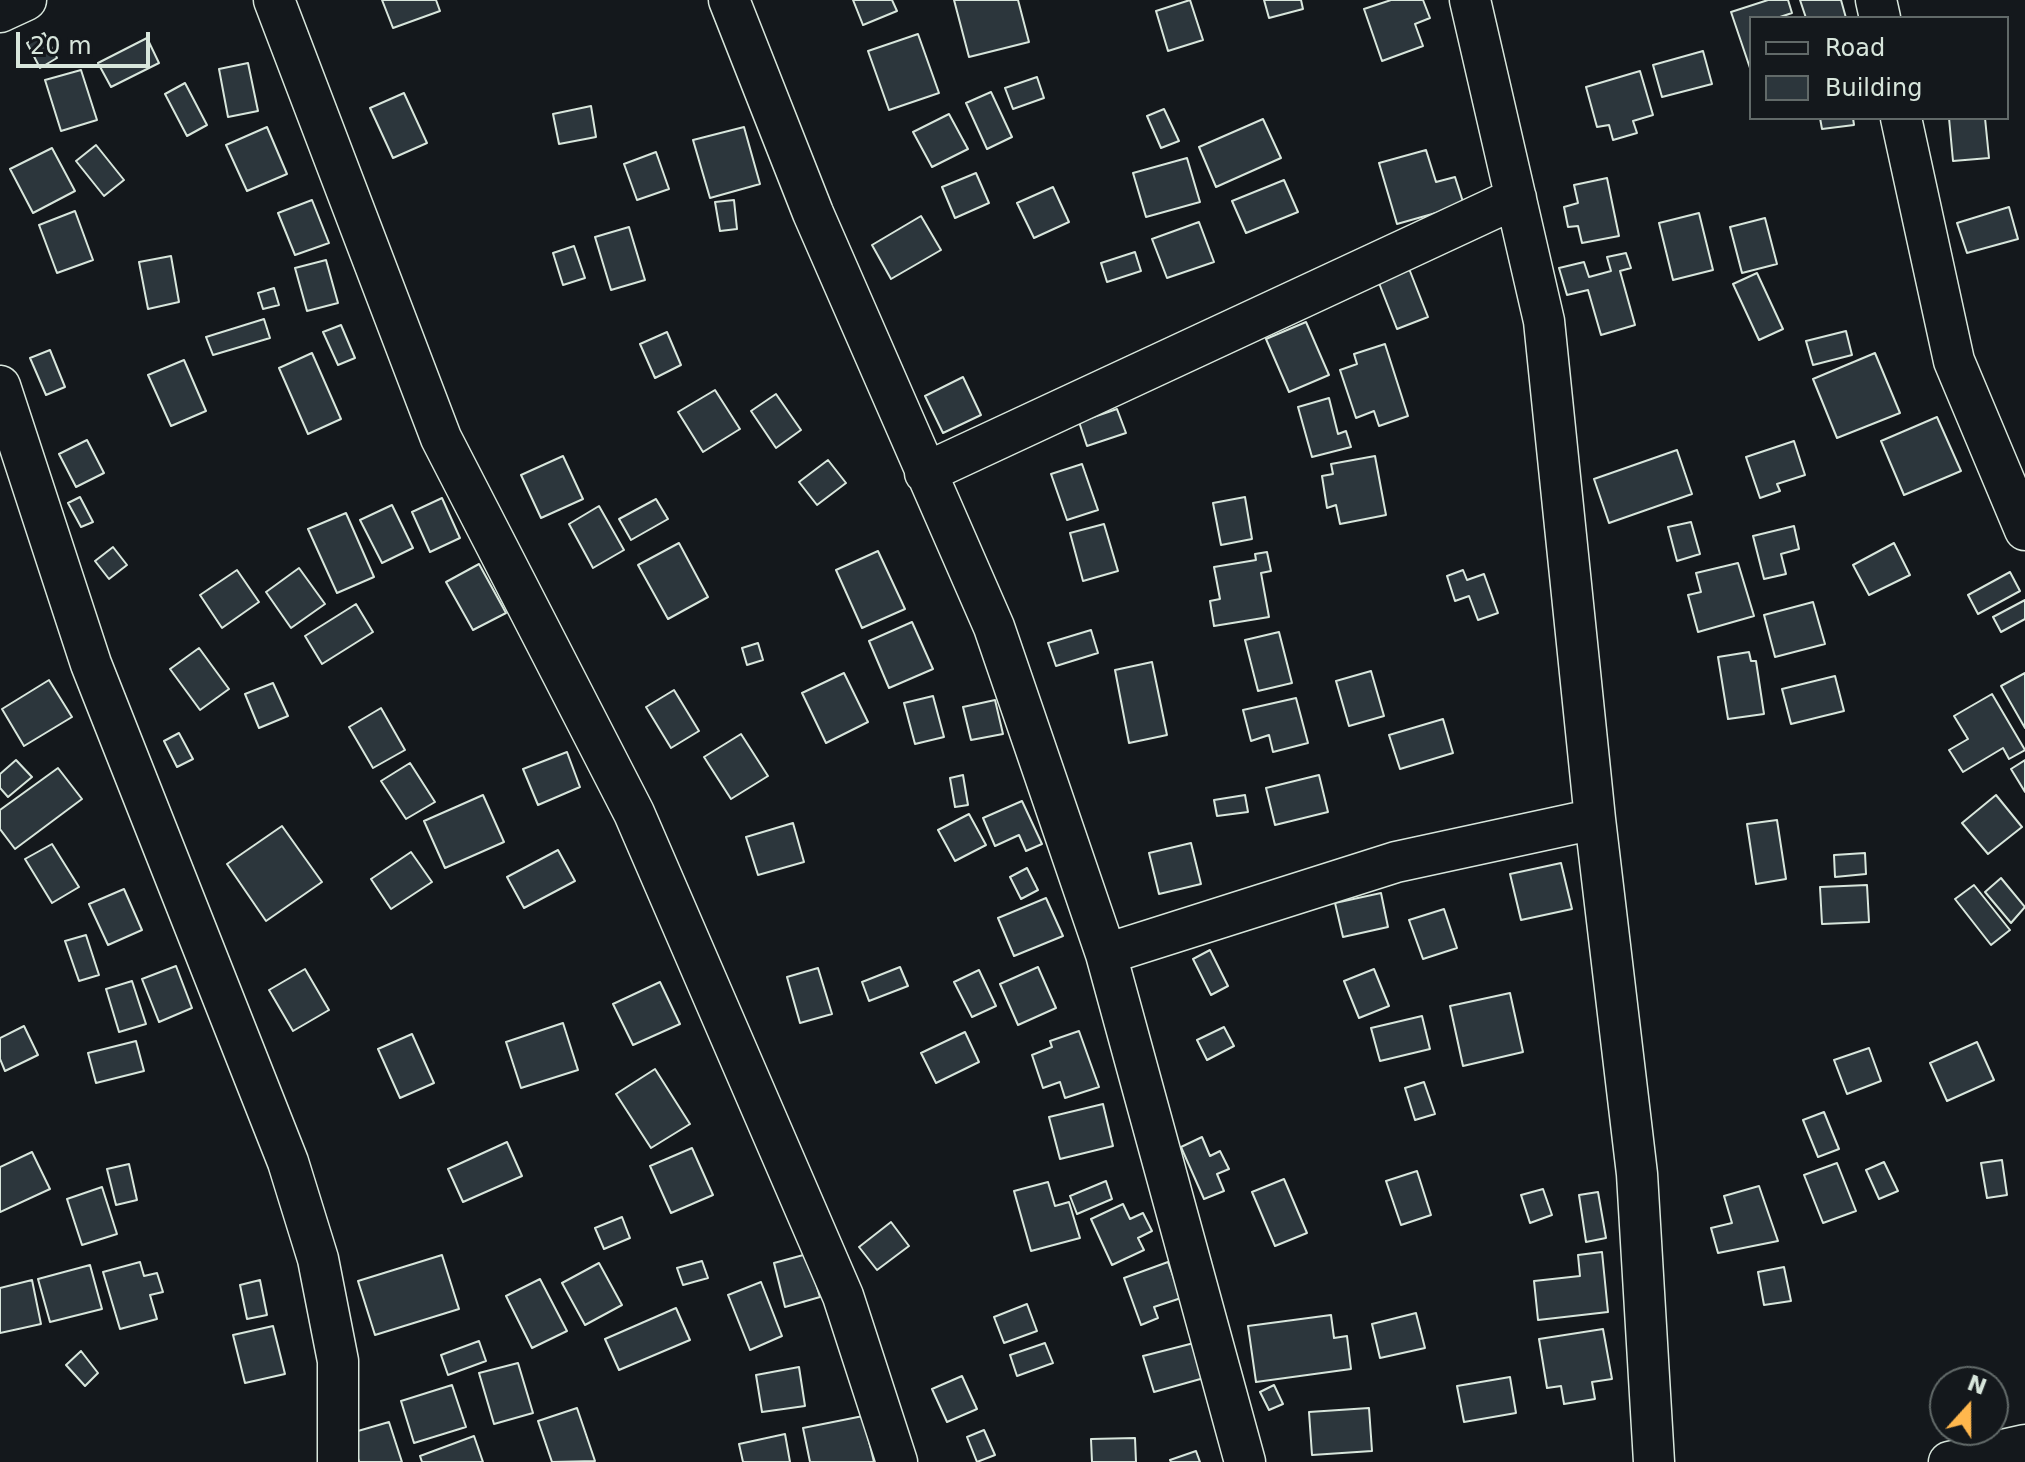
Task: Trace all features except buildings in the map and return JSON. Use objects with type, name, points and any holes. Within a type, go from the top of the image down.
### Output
[{"type":"street","points":[[0,12],[26,0]]},
{"type":"street","points":[[274,0],[441,438],[634,813],[843,1296],[897,1462]]},
{"type":"street","points":[[729,0],[813,213],[994,627],[1106,954],[1245,1462]]},
{"type":"street","points":[[1470,0],[1544,321],[1595,819],[1637,1174],[1654,1462]]},
{"type":"street","points":[[1901,120],[1954,361],[2025,530]]},
{"type":"street","points":[[925,473],[1516,198]]},
{"type":"street","points":[[0,386],[91,664],[288,1162],[318,1259],[338,1361],[338,1462]]},
{"type":"street","points":[[1106,954],[1396,862],[1595,819]]},
{"type":"street","points":[[1949,1462],[2025,1445]]}]
